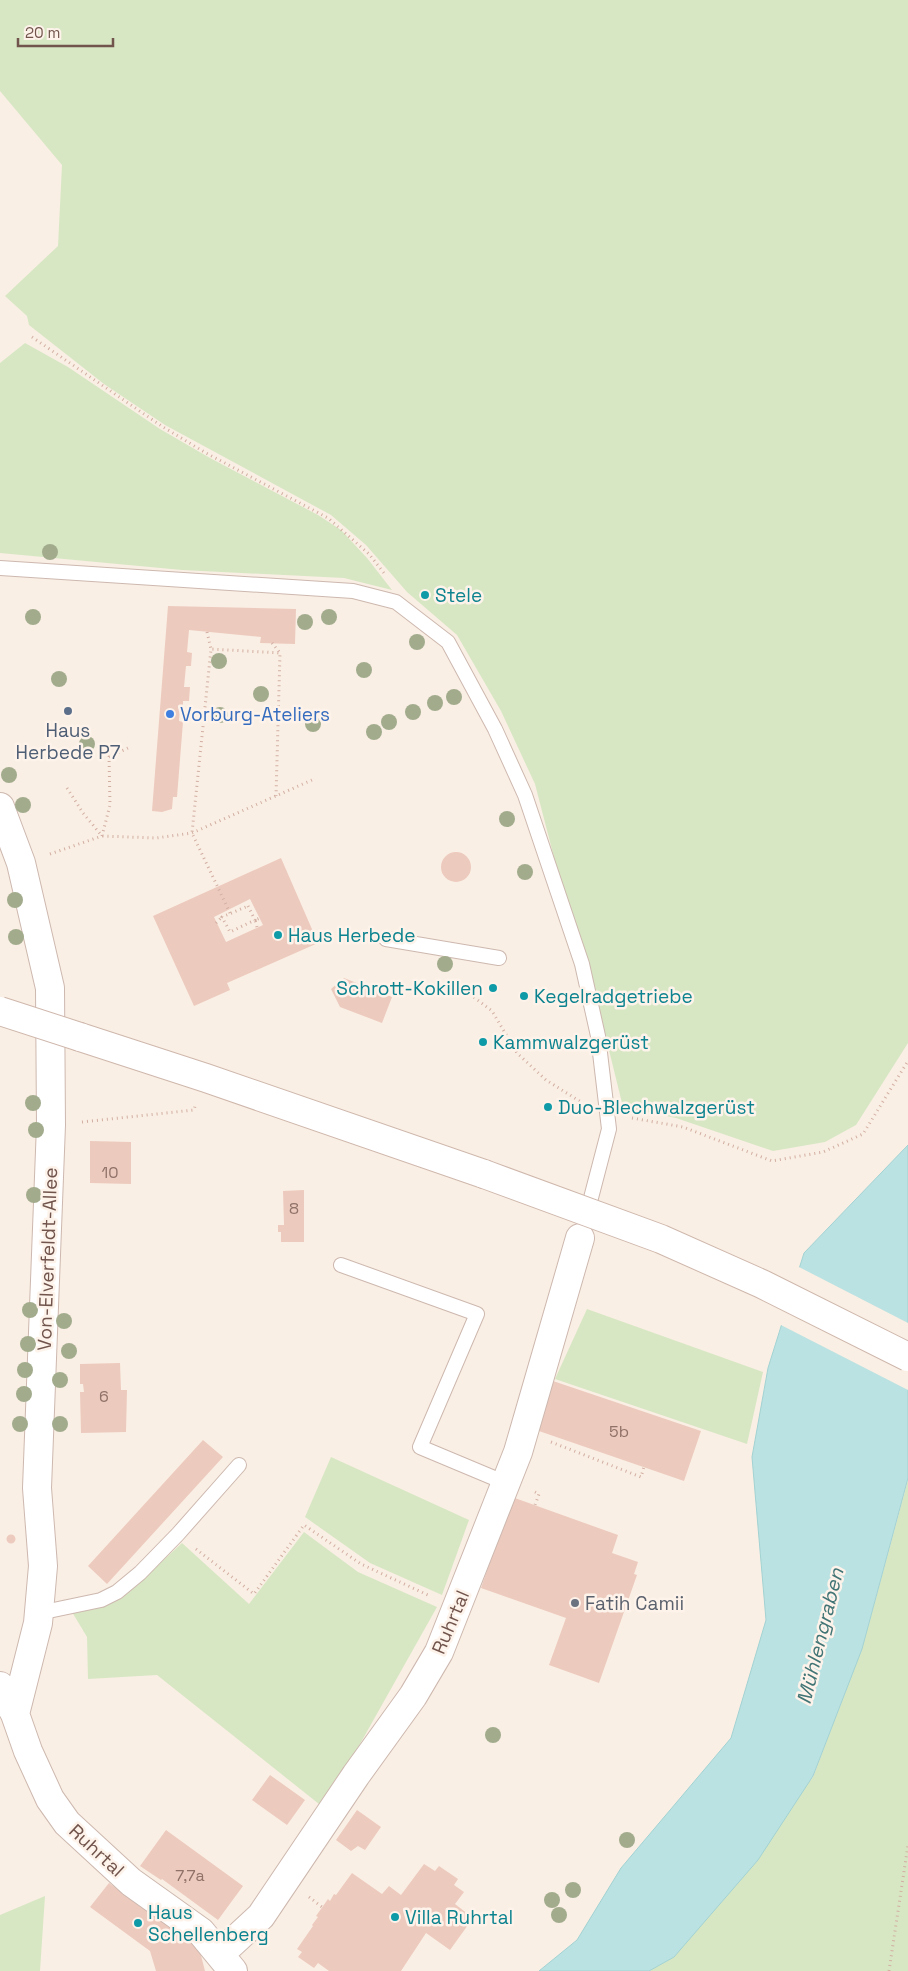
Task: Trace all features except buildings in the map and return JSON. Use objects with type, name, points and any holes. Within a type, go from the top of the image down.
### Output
[{"type":"street","name":"Von-Elverfeldt-Allee","points":[[0,807],[21,864],[50,988],[51,1125],[37,1488],[43,1566],[38,1623],[16,1714]]},
{"type":"street","points":[[0,1011],[206,1078],[484,1174],[661,1239],[762,1284],[908,1357]]},
{"type":"street","name":"Ruhrtal","points":[[0,1686],[16,1714],[28,1751],[50,1799],[67,1823],[131,1882],[201,1932],[226,1963],[261,1916],[356,1775],[413,1696],[439,1652],[506,1483],[524,1432],[580,1238]]},
{"type":"lane","points":[[0,568],[353,591],[396,602],[448,642],[495,730],[524,795],[582,964],[598,1036],[609,1129],[580,1238]]},
{"type":"lane","points":[[386,939],[499,958]]},
{"type":"lane","points":[[341,1265],[477,1314],[420,1447],[506,1483]]},
{"type":"lane","points":[[39,1613],[101,1600],[117,1592],[178,1534],[239,1465]]},
{"type":"path","points":[[32,337],[163,427],[328,518],[368,554],[399,592],[396,602]]},
{"type":"path","points":[[207,632],[211,649],[192,833],[230,913]]},
{"type":"path","points":[[272,643],[280,653],[276,796]]},
{"type":"path","points":[[211,649],[280,653]]},
{"type":"path","points":[[102,836],[110,805],[109,757],[128,748]]},
{"type":"path","points":[[21,864],[102,836],[156,838],[192,833],[312,780]]},
{"type":"path","points":[[67,788],[83,813],[102,836]]},
{"type":"path","points":[[246,901],[257,927]]},
{"type":"path","points":[[216,923],[222,917],[248,906]]},
{"type":"path","points":[[222,917],[230,932],[260,918]]},
{"type":"path","points":[[458,985],[492,1011],[517,1053],[546,1080],[599,1113],[683,1127],[772,1161],[823,1152],[864,1134],[908,1061]]},
{"type":"path","points":[[51,1125],[194,1110],[206,1078]]},
{"type":"path","points":[[524,1432],[641,1477],[644,1467]]},
{"type":"path","points":[[178,1534],[254,1594],[304,1525],[361,1564],[457,1608]]},
{"type":"path","points":[[890,1971],[908,1845]]},
{"type":"green space","points":[[0,0],[908,0],[908,1043],[856,1125],[825,1142],[773,1151],[676,1118],[623,1107],[588,965],[557,869],[535,784],[501,711],[457,635],[407,592],[366,545],[331,515],[165,425],[104,384],[29,325],[27,316],[5,296],[58,246],[62,165],[0,91]]},
{"type":"green space","points":[[25,343],[68,367],[160,429],[210,458],[318,515],[341,530],[367,558],[392,590],[344,578],[182,570],[0,553],[0,363]]},
{"type":"green space","points":[[587,1309],[763,1372],[747,1444],[555,1379]]},
{"type":"green space","points":[[331,1457],[469,1520],[442,1595],[370,1563],[305,1517]]},
{"type":"green space","points":[[908,1480],[908,1971],[649,1971],[674,1957],[813,1777],[862,1649]]},
{"type":"green space","points":[[304,1532],[358,1572],[437,1607],[324,1808],[157,1675],[88,1679],[87,1637],[72,1612],[123,1597],[182,1543],[249,1604]]},
{"type":"green space","points":[[45,1896],[40,1971],[0,1971],[0,1915]]},
{"type":"water","name":"Mühlengraben","points":[[908,1145],[908,1478],[862,1649],[813,1776],[758,1860],[674,1957],[649,1971],[539,1971],[577,1940],[621,1868],[731,1738],[766,1620],[752,1457],[768,1368],[804,1253]]},
{"type":"pier","points":[[797,1266],[908,1323],[908,1390],[779,1324]]},
{"type":"place","name":"Stele","points":[[425,595]]},
{"type":"place","name":"Haus Herbede P7","points":[[68,711]]},
{"type":"place","name":"Vorburg-Ateliers","points":[[170,714]]},
{"type":"place","name":"Haus Herbede","points":[[278,935]]},
{"type":"place","name":"Schrott-Kokillen","points":[[493,988]]},
{"type":"place","name":"Kegelradgetriebe","points":[[524,996]]},
{"type":"place","name":"Kammwalzgerüst","points":[[483,1042]]},
{"type":"place","name":"Duo-Blechwalzgerüst","points":[[548,1107]]},
{"type":"place","name":"Fatih Camii","points":[[575,1603]]},
{"type":"place","name":"Villa Ruhrtal","points":[[395,1917]]},
{"type":"place","name":"Haus Schellenberg","points":[[138,1923]]}]
